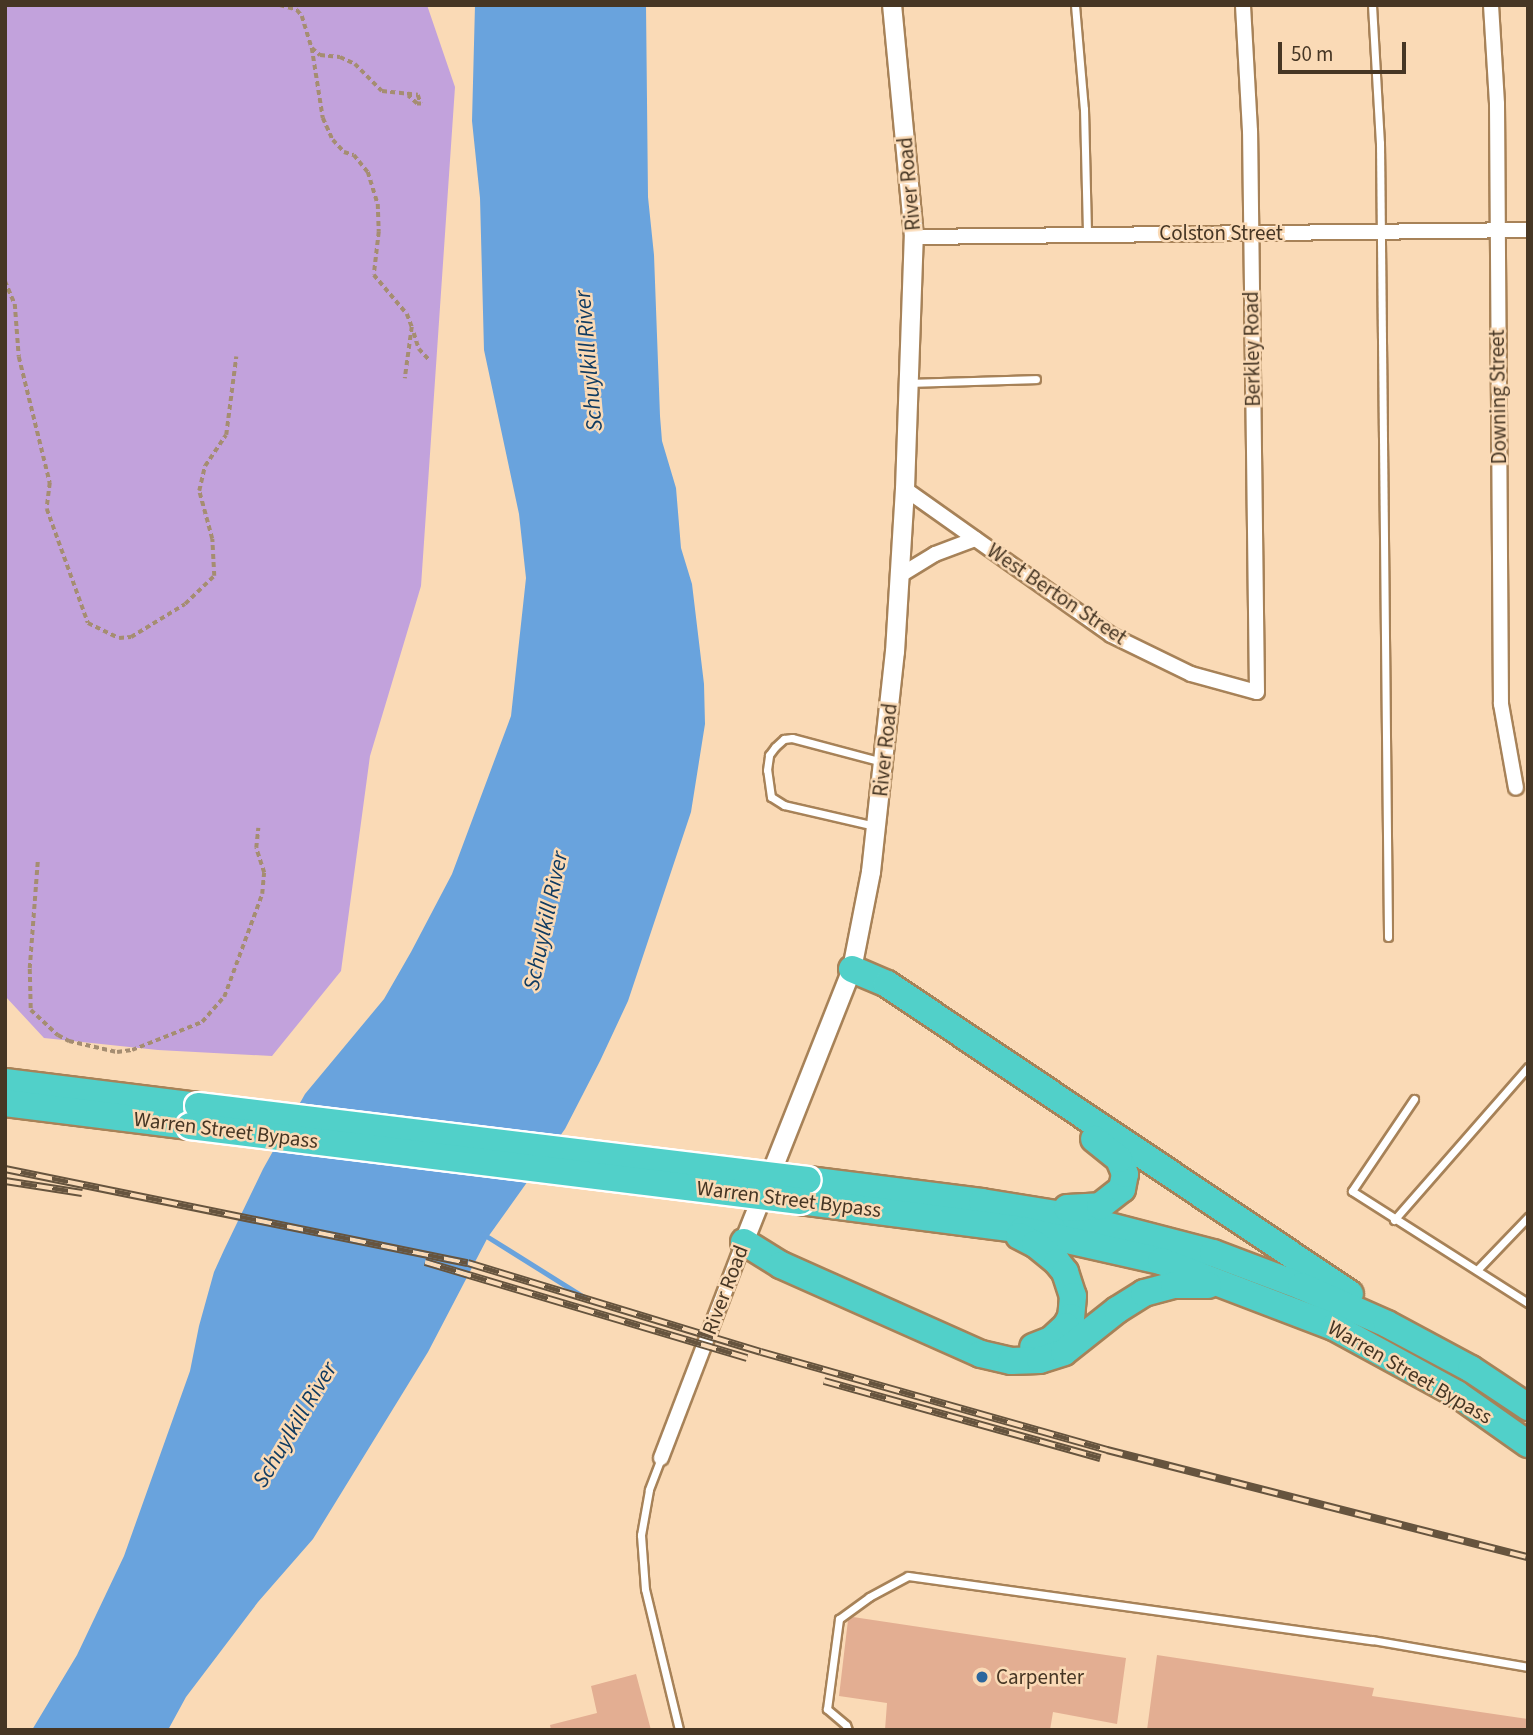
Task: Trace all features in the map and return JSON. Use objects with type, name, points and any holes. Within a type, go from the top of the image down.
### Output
[{"type":"highway","points":[[852,969],[879,995],[1107,1148],[1123,1166],[1122,1189],[1109,1202],[1089,1208],[1027,1209]]},
{"type":"highway","points":[[852,969],[887,984],[1430,1347]]},
{"type":"highway","name":"Warren Street Bypass","points":[[5,1082],[194,1116]]},
{"type":"highway","name":"Warren Street Bypass","points":[[5,1103],[194,1116],[804,1191],[1027,1209],[1120,1227],[1213,1253],[1344,1303],[1471,1369],[1528,1407]]},
{"type":"highway","name":"Warren Street Bypass","points":[[804,1191],[1115,1248],[1251,1293],[1376,1348],[1457,1394],[1528,1444]]},
{"type":"highway","points":[[744,1241],[786,1253],[992,1343],[1025,1348],[1051,1340],[1066,1326],[1073,1307],[1070,1284],[1065,1272],[1035,1244],[979,1223]]},
{"type":"highway","points":[[744,1241],[781,1265],[981,1354],[1011,1361],[1040,1360],[1064,1352],[1130,1301],[1158,1288],[1202,1283],[1251,1293]]},
{"type":"street","name":"River Road","points":[[661,1458],[852,969],[866,911],[884,762],[900,576],[914,237],[891,5]]},
{"type":"street","name":"Berkley Road","points":[[1243,5],[1250,119],[1257,692]]},
{"type":"street","name":"Downing Street","points":[[1491,5],[1497,104],[1502,704],[1516,788]]},
{"type":"street","name":"Colston Street","points":[[914,237],[1251,231],[1528,230]]},
{"type":"street","name":"West Berton Street","points":[[905,489],[1111,635],[1191,674],[1257,692]]},
{"type":"street","name":"West Berton Street","points":[[900,576],[935,554],[975,539]]},
{"type":"lane","points":[[1075,5],[1084,109],[1087,234]]},
{"type":"lane","points":[[1372,5],[1380,132],[1388,937]]},
{"type":"lane","points":[[907,384],[1036,379]]},
{"type":"lane","points":[[876,826],[785,805],[771,797],[767,770],[769,755],[775,747],[784,739],[792,738],[884,762]]},
{"type":"lane","points":[[1394,1220],[1528,1066]]},
{"type":"lane","points":[[1414,1099],[1352,1191],[1528,1303]]},
{"type":"lane","points":[[1477,1270],[1528,1217]]},
{"type":"lane","points":[[661,1458],[649,1490],[641,1535],[645,1589],[679,1730]]},
{"type":"lane","points":[[848,1730],[827,1709],[839,1619],[870,1597],[908,1576],[1372,1640],[1528,1667]]},
{"type":"path","points":[[279,5],[297,10],[302,16],[312,48],[323,118],[333,140],[344,152],[354,155],[368,172],[378,204],[379,232],[374,275],[407,314],[419,349],[430,361]]},
{"type":"path","points":[[312,48],[320,55],[340,57],[355,64],[382,91],[408,96]]},
{"type":"path","points":[[5,281],[15,304],[19,357],[50,484],[47,509],[88,623],[119,638],[131,637],[185,604],[214,576],[212,539],[199,491],[205,466],[226,435],[236,357]]},
{"type":"path","points":[[405,379],[412,327]]},
{"type":"path","points":[[38,862],[30,969],[31,1010],[58,1035],[69,1041],[117,1052],[132,1050],[202,1022],[224,997],[262,894],[264,873],[256,849],[258,828]]},
{"type":"shaded area","points":[[5,5],[427,5],[455,87],[421,586],[370,756],[341,971],[272,1056],[158,1050],[44,1038],[5,996]]},
{"type":"water","name":"Schuylkill River","points":[[475,5],[646,5],[648,197],[654,255],[662,441],[676,488],[681,548],[692,584],[704,684],[705,724],[691,812],[628,1001],[565,1129],[488,1237],[428,1352],[313,1539],[258,1602],[186,1697],[168,1730],[32,1730],[77,1655],[124,1556],[190,1371],[214,1272],[224,1250],[263,1169],[305,1094],[384,999],[411,952],[452,874],[511,716],[526,578],[519,514],[484,350],[480,198],[472,121]]},
{"type":"building","name":"Carpenter","points":[[853,1617],[1126,1658],[1117,1724],[1053,1712],[1050,1730],[885,1730],[887,1703],[839,1696],[848,1620]]},
{"type":"building","points":[[1157,1655],[1374,1688],[1372,1696],[1528,1719],[1528,1730],[1147,1730]]},
{"type":"building","points":[[636,1674],[651,1730],[551,1730],[550,1725],[597,1713],[591,1686]]},
{"type":"waterway","points":[[483,1234],[584,1297]]},
{"type":"railway","points":[[5,1169],[468,1263],[761,1352],[1107,1450],[1528,1557]]},
{"type":"railway","points":[[5,1181],[82,1193]]},
{"type":"railway","points":[[425,1262],[747,1358]]},
{"type":"railway","points":[[824,1381],[1100,1458]]},
{"type":"place","name":"Carpenter","points":[[982,1677]]}]
